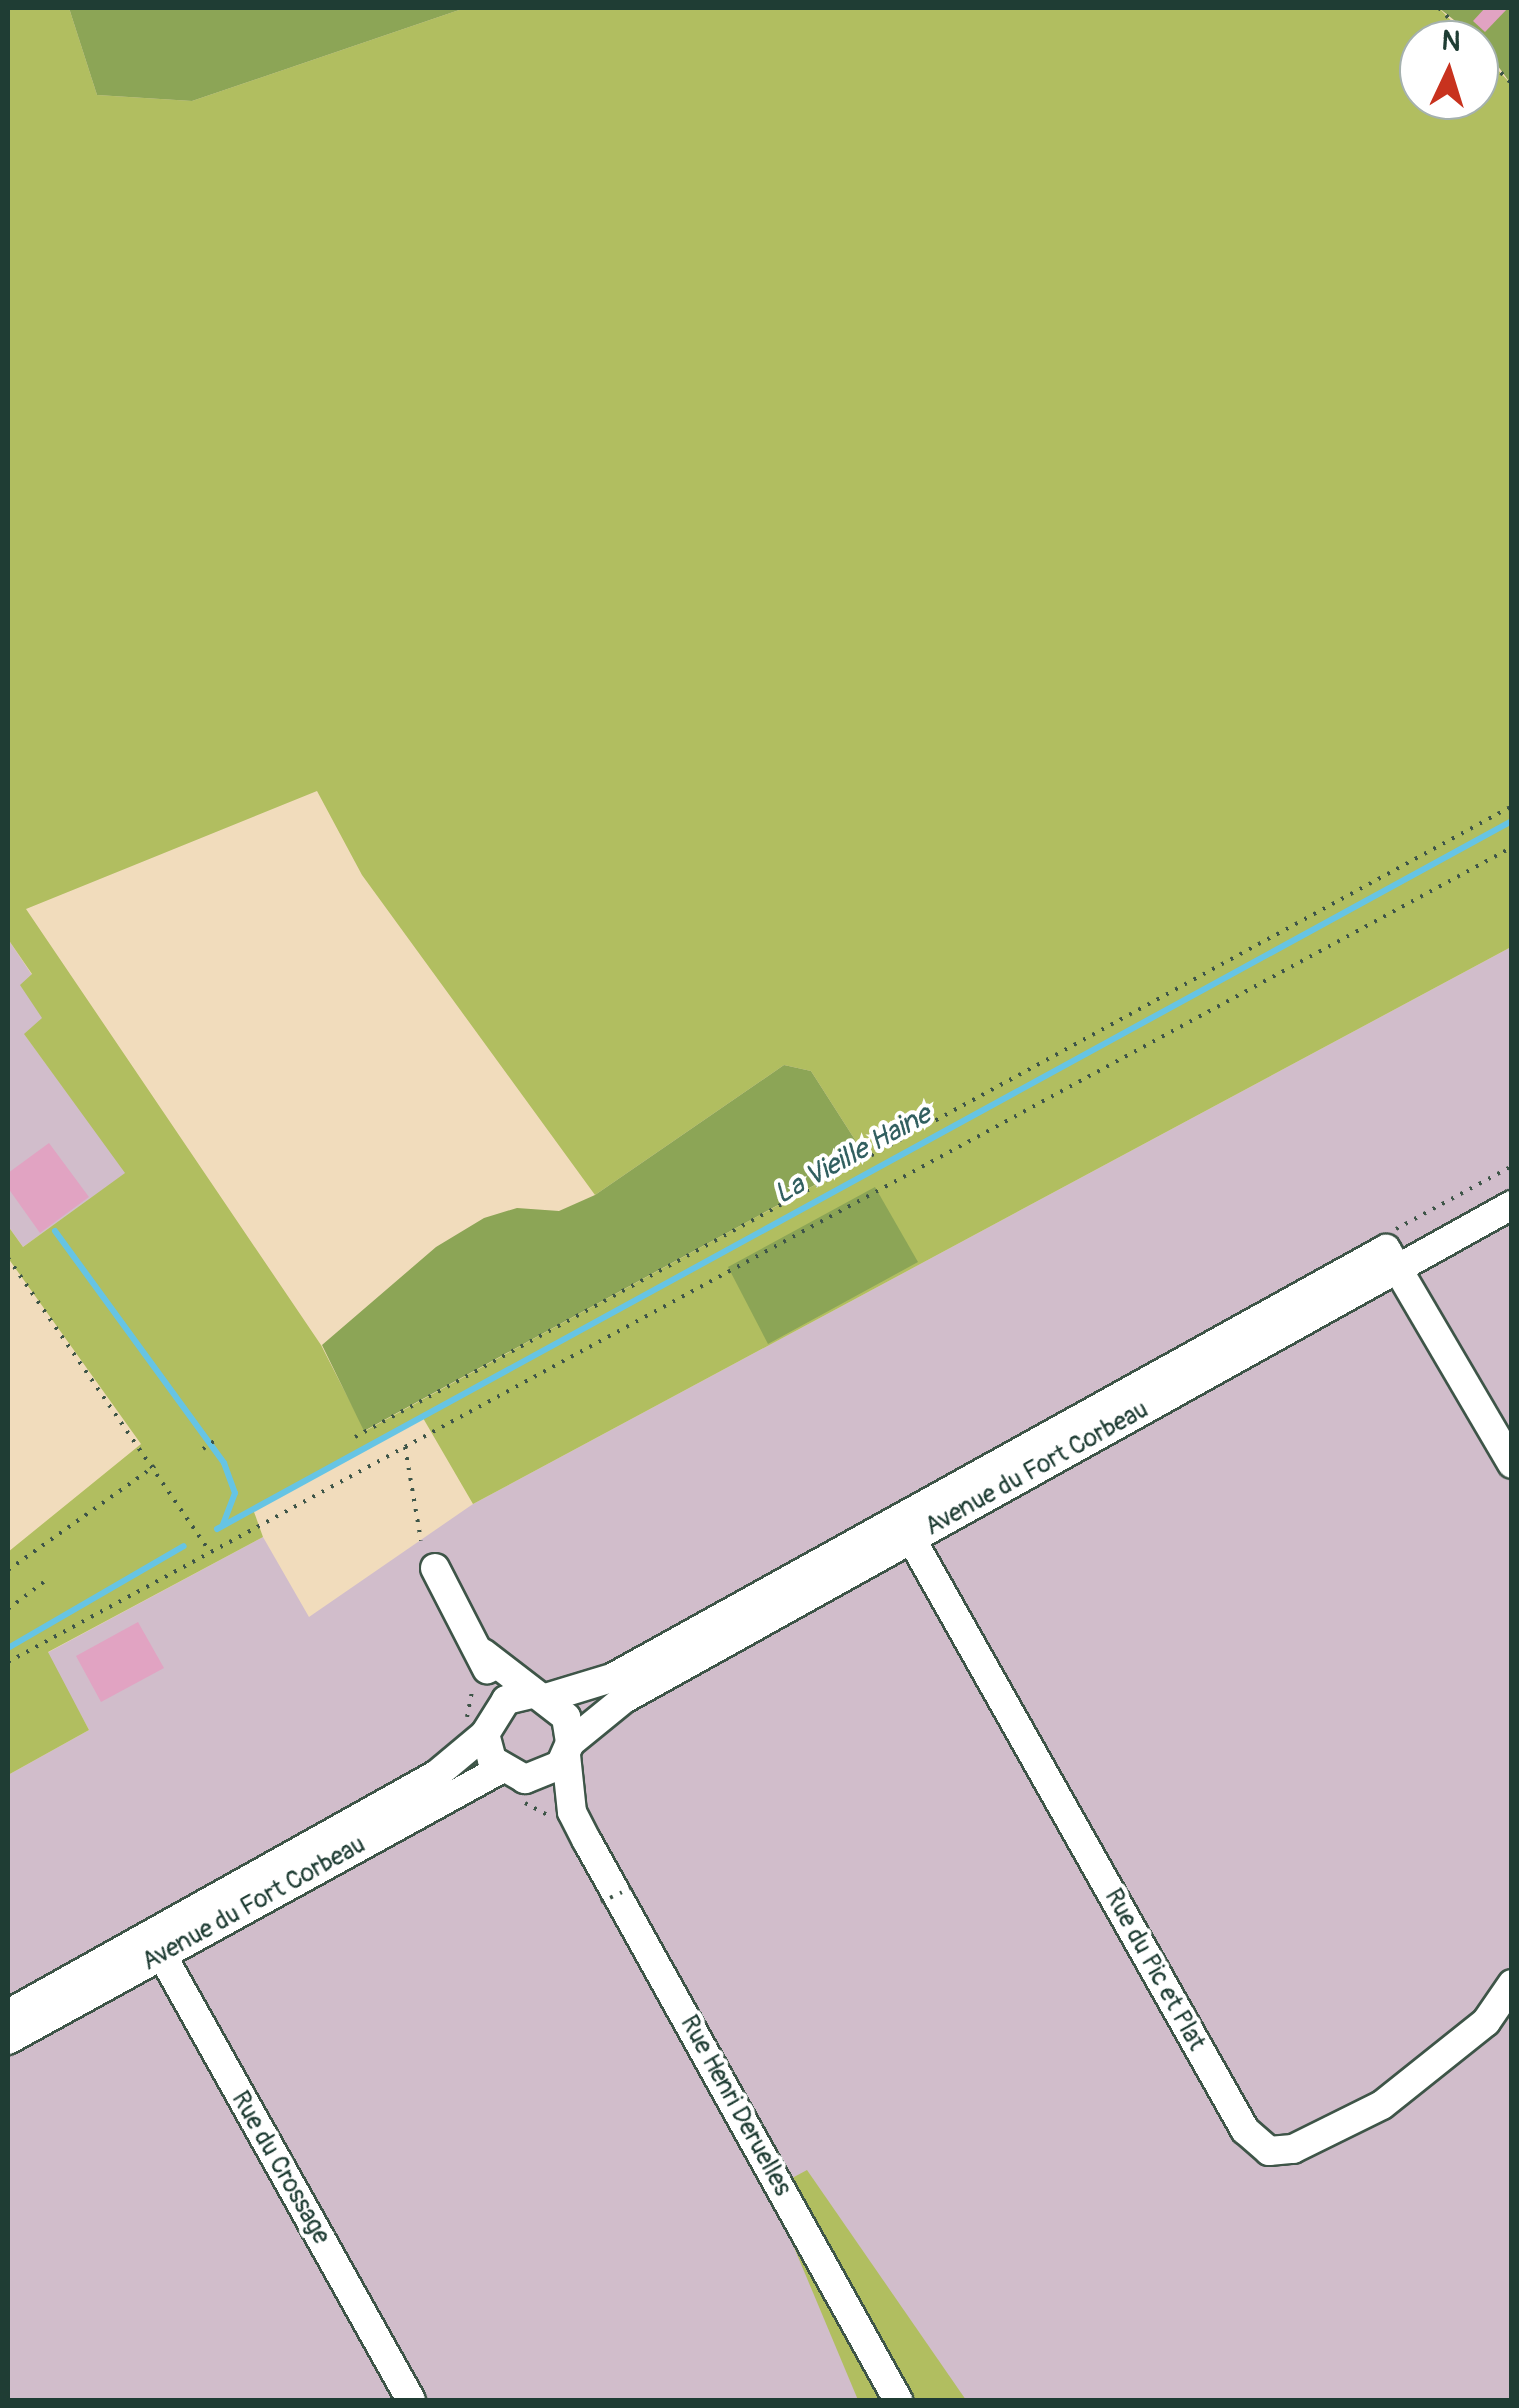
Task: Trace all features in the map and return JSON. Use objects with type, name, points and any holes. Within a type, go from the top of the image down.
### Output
[{"type":"street","name":"Avenue du Fort Corbeau","points":[[568,1749],[624,1699],[906,1529],[1392,1259],[1512,1205]]},
{"type":"street","points":[[1392,1259],[1512,1464]]},
{"type":"street","name":"Avenue du Fort Corbeau","points":[[540,1696],[612,1678],[906,1529]]},
{"type":"street","name":"Rue du Pic et Plat","points":[[906,1529],[1245,2130],[1269,2151],[1293,2149],[1382,2106],[1486,2022],[1512,1984]]},
{"type":"street","points":[[435,1568],[483,1653],[566,1717],[568,1749],[550,1773],[513,1774],[487,1727],[483,1653]]},
{"type":"street","points":[[487,1727],[506,1700],[540,1696]]},
{"type":"street","name":"Avenue du Fort Corbeau","points":[[8,2040],[436,1775],[487,1727]]},
{"type":"street","name":"Rue Henri Deruelles","points":[[568,1749],[572,1812],[898,2400]]},
{"type":"street","name":"Avenue du Fort Corbeau","points":[[8,2014],[513,1774]]},
{"type":"street","name":"Rue Henri Deruelles","points":[[513,1774],[572,1812]]},
{"type":"street","name":"Rue du Crossage","points":[[156,1945],[411,2400]]},
{"type":"path","points":[[355,1437],[1512,806]]},
{"type":"path","points":[[8,1662],[208,1548],[405,1447],[1512,847]]},
{"type":"path","points":[[8,1258],[208,1548]]},
{"type":"path","points":[[203,1449],[214,1441]]},
{"type":"path","points":[[405,1447],[421,1541]]},
{"type":"path","points":[[8,1570],[155,1466]]},
{"type":"path","points":[[8,1608],[49,1578]]},
{"type":"path","points":[[601,1902],[633,1887]]},
{"type":"shaded area","points":[[8,939],[32,975],[43,1018],[25,1035],[126,1173],[23,1247],[8,1226]]},
{"type":"shaded area","points":[[1511,947],[1511,2400],[8,2400],[8,1775],[89,1730],[47,1653],[263,1537],[309,1617],[473,1504]]},
{"type":"green space","points":[[8,8],[69,8],[97,95],[192,101],[465,8],[1439,8],[1451,20],[1399,20],[1399,120],[1499,120],[1499,71],[1511,84],[1511,947],[473,1504],[423,1418],[253,1509],[263,1537],[48,1652],[89,1730],[8,1775],[8,1552],[141,1444],[8,1258],[8,1226],[23,1247],[125,1173],[24,1034],[42,1018],[20,985],[32,974],[8,939]],"holes":[[[317,791],[362,875],[595,1195],[784,1065],[811,1071],[866,1157],[365,1431],[321,1345],[26,909]]]},
{"type":"green space","points":[[69,8],[465,8],[192,101],[97,95]]},
{"type":"green space","points":[[1439,8],[1511,8],[1511,84],[1499,68],[1499,20],[1454,20]]},
{"type":"green space","points":[[784,1065],[811,1071],[866,1157],[364,1431],[322,1345],[436,1247],[484,1218],[517,1208],[559,1211],[595,1195]]},
{"type":"green space","points":[[875,1187],[918,1262],[768,1344],[728,1267]]},
{"type":"green space","points":[[807,2170],[966,2400],[858,2400],[770,2190]]},
{"type":"building","points":[[1485,8],[1508,8],[1496,20],[1474,20]]},
{"type":"building","points":[[49,1143],[89,1197],[40,1233],[8,1188],[8,1173]]},
{"type":"building","points":[[138,1622],[164,1668],[101,1702],[76,1656]]},
{"type":"waterway","name":"La Vieille Haine","points":[[217,1529],[1512,821]]},
{"type":"waterway","points":[[55,1231],[224,1463],[235,1493],[223,1524]]},
{"type":"waterway","name":"La Vieille Haine","points":[[8,1648],[184,1546]]}]
